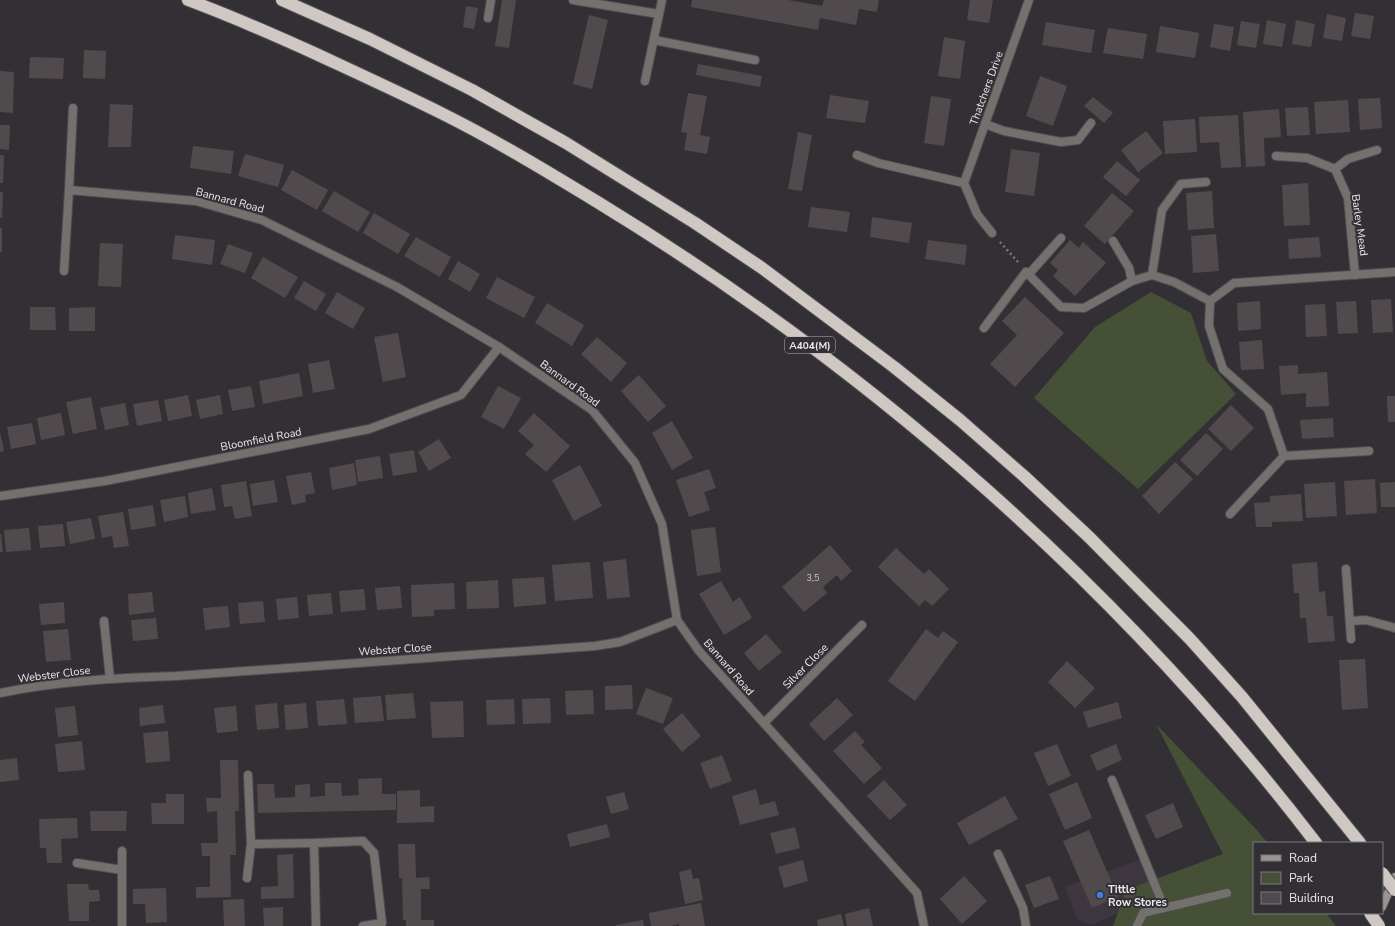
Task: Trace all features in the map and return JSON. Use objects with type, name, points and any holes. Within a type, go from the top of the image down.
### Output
[{"type":"highway","name":"A404(M)","points":[[188,0],[366,76],[446,116],[533,163],[645,232],[735,291],[805,341],[950,457],[1027,525],[1101,597],[1213,717],[1268,781],[1315,842]]},
{"type":"highway","name":"A404(M)","points":[[282,0],[377,42],[472,90],[566,143],[689,219],[762,268],[894,367],[960,420],[1025,477],[1089,537],[1185,633],[1242,697],[1356,838]]},
{"type":"highway","points":[[1383,874],[1395,890]]},
{"type":"highway","points":[[1371,914],[1379,926]]},
{"type":"street","points":[[488,18],[491,0]]},
{"type":"street","points":[[573,0],[659,14]]},
{"type":"street","points":[[645,81],[662,0]]},
{"type":"street","name":"Thatchers Drive","points":[[964,183],[1029,0]]},
{"type":"street","points":[[654,40],[756,60]]},
{"type":"street","points":[[64,271],[73,108]]},
{"type":"street","points":[[985,124],[1004,131],[1061,142],[1078,140],[1091,123]]},
{"type":"street","points":[[1276,156],[1307,158],[1335,169],[1348,159],[1377,150]]},
{"type":"street","points":[[856,155],[878,163],[964,183],[977,214],[992,233]]},
{"type":"street","name":"Barley Mead","points":[[1335,169],[1348,198],[1355,275]]},
{"type":"street","points":[[1152,275],[1162,210],[1181,184],[1206,182]]},
{"type":"street","name":"Bannard Road","points":[[69,190],[196,201],[262,220],[397,287],[499,346],[592,410],[636,463],[662,524],[677,620],[699,651],[917,893],[924,926]]},
{"type":"street","points":[[984,328],[1028,273],[1061,238]]},
{"type":"street","points":[[1114,241],[1129,268],[1132,280]]},
{"type":"street","points":[[1284,456],[1268,409],[1223,369],[1208,326],[1210,301],[1234,283],[1395,272]]},
{"type":"street","points":[[1028,273],[1061,307],[1084,308],[1132,280],[1152,275],[1174,282],[1210,301]]},
{"type":"street","name":"Bloomfield Road","points":[[0,496],[105,481],[369,429],[461,395],[499,346]]},
{"type":"street","points":[[1230,514],[1284,456],[1369,451]]},
{"type":"street","points":[[1346,568],[1352,639]]},
{"type":"street","name":"Webster Close","points":[[0,693],[22,688],[110,679],[176,676],[595,646],[620,642],[677,620]]},
{"type":"street","points":[[1350,621],[1366,620],[1395,628]]},
{"type":"street","points":[[104,621],[110,679]]},
{"type":"street","name":"Silver Close","points":[[764,723],[862,625]]},
{"type":"street","points":[[247,878],[251,844],[248,775]]},
{"type":"street","points":[[1112,780],[1164,907]]},
{"type":"street","points":[[251,844],[314,844],[363,841],[374,853],[382,923],[363,926]]},
{"type":"street","points":[[314,844],[316,926]]},
{"type":"street","points":[[122,851],[122,926]]},
{"type":"street","points":[[998,854],[1023,908],[1026,926]]},
{"type":"street","points":[[78,864],[122,870]]},
{"type":"street","points":[[1383,905],[1395,877]]},
{"type":"street","points":[[1136,926],[1143,913],[1227,893]]},
{"type":"street","points":[[1374,926],[1379,914]]},
{"type":"path","points":[[992,233],[1028,273]]},
{"type":"shaded area","points":[[1142,859],[1156,897],[1091,925],[1077,919],[1065,887]]},
{"type":"green space","points":[[1151,292],[1191,313],[1207,361],[1236,394],[1138,489],[1034,398],[1095,327]]},
{"type":"green space","points":[[1156,724],[1267,842],[1253,842],[1253,914],[1327,914],[1336,926],[1113,926],[1126,890],[1223,854]]},
{"type":"building","points":[[502,0],[516,0],[509,48],[495,46]]},
{"type":"building","points":[[692,0],[788,0],[822,6],[824,0],[879,0],[877,12],[859,9],[856,25],[820,18],[818,30],[691,7]]},
{"type":"building","points":[[970,0],[993,0],[989,23],[967,20]]},
{"type":"building","points":[[466,6],[478,8],[474,29],[463,27]]},
{"type":"building","points":[[1355,13],[1374,16],[1370,39],[1351,36]]},
{"type":"building","points":[[1327,14],[1346,18],[1342,41],[1323,38]]},
{"type":"building","points":[[589,15],[608,20],[592,89],[573,84]]},
{"type":"building","points":[[1267,20],[1286,24],[1282,47],[1263,44]]},
{"type":"building","points":[[1296,20],[1315,24],[1311,47],[1292,44]]},
{"type":"building","points":[[1241,21],[1260,24],[1256,48],[1237,45]]},
{"type":"building","points":[[1046,22],[1095,30],[1091,53],[1042,45]]},
{"type":"building","points":[[1214,24],[1234,27],[1230,51],[1210,47]]},
{"type":"building","points":[[1160,26],[1199,33],[1195,58],[1156,52]]},
{"type":"building","points":[[1108,28],[1147,34],[1143,59],[1103,53]]},
{"type":"building","points":[[944,37],[965,41],[960,79],[938,76]]},
{"type":"building","points":[[84,50],[106,51],[105,79],[83,78]]},
{"type":"building","points":[[30,57],[64,58],[63,79],[29,78]]},
{"type":"building","points":[[698,64],[762,76],[760,87],[696,75]]},
{"type":"building","points":[[0,71],[14,72],[13,113],[0,112]]},
{"type":"building","points":[[1040,76],[1067,86],[1053,126],[1026,116]]},
{"type":"building","points":[[688,93],[707,96],[700,135],[710,137],[707,154],[684,150],[687,133],[681,132]]},
{"type":"building","points":[[830,95],[869,101],[865,123],[826,118]]},
{"type":"building","points":[[931,96],[951,99],[944,146],[924,143]]},
{"type":"building","points":[[1093,97],[1113,113],[1104,123],[1084,106]]},
{"type":"building","points":[[1380,98],[1382,128],[1360,130],[1358,99]]},
{"type":"building","points":[[1348,100],[1350,132],[1316,134],[1314,102]]},
{"type":"building","points":[[110,104],[133,105],[131,147],[108,147]]},
{"type":"building","points":[[1308,107],[1310,135],[1287,136],[1285,108]]},
{"type":"building","points":[[1279,109],[1281,137],[1264,138],[1265,166],[1246,167],[1243,112]]},
{"type":"building","points":[[1238,115],[1241,167],[1221,168],[1219,142],[1200,143],[1199,117]]},
{"type":"building","points":[[1195,119],[1197,152],[1165,154],[1163,121]]},
{"type":"building","points":[[0,125],[10,125],[9,150],[0,149]]},
{"type":"building","points":[[1146,131],[1163,153],[1138,172],[1121,150]]},
{"type":"building","points":[[798,132],[812,135],[802,191],[788,189]]},
{"type":"building","points":[[193,146],[234,151],[231,174],[190,168]]},
{"type":"building","points":[[1011,149],[1040,153],[1034,196],[1005,192]]},
{"type":"building","points":[[245,154],[284,165],[278,187],[238,176]]},
{"type":"building","points":[[0,155],[4,155],[3,183],[0,183]]},
{"type":"building","points":[[1117,161],[1140,180],[1126,196],[1103,177]]},
{"type":"building","points":[[292,170],[328,190],[317,210],[281,190]]},
{"type":"building","points":[[1308,183],[1310,225],[1284,226],[1282,185]]},
{"type":"building","points":[[334,191],[370,212],[358,232],[322,211]]},
{"type":"building","points":[[1212,191],[1214,228],[1188,230],[1186,193]]},
{"type":"building","points":[[0,192],[3,192],[2,218],[0,218]]},
{"type":"building","points":[[1112,193],[1134,211],[1105,244],[1084,226]]},
{"type":"building","points":[[811,207],[850,212],[847,232],[808,227]]},
{"type":"building","points":[[374,213],[410,234],[398,254],[363,233]]},
{"type":"building","points":[[872,217],[912,223],[909,243],[870,237]]},
{"type":"building","points":[[0,228],[2,228],[2,252],[0,252]]},
{"type":"building","points":[[1216,234],[1219,271],[1193,273],[1191,236]]},
{"type":"building","points":[[175,235],[215,240],[212,265],[172,259]]},
{"type":"building","points":[[416,237],[451,257],[440,277],[404,256]]},
{"type":"building","points":[[1319,237],[1321,257],[1289,259],[1288,239]]},
{"type":"building","points":[[928,240],[967,245],[965,265],[925,259]]},
{"type":"building","points":[[1070,240],[1079,248],[1083,242],[1106,263],[1075,296],[1053,276],[1058,270],[1050,263]]},
{"type":"building","points":[[100,243],[123,244],[121,287],[98,286]]},
{"type":"building","points":[[228,244],[253,253],[245,273],[220,264]]},
{"type":"building","points":[[263,257],[298,277],[285,298],[251,278]]},
{"type":"building","points":[[458,261],[480,274],[470,292],[448,279]]},
{"type":"building","points":[[497,277],[535,297],[524,318],[486,298]]},
{"type":"building","points":[[304,281],[326,294],[316,311],[294,298]]},
{"type":"building","points":[[337,292],[365,308],[353,329],[325,313]]},
{"type":"building","points":[[1025,297],[1064,333],[1015,387],[990,364],[1017,335],[1002,321]]},
{"type":"building","points":[[1391,299],[1393,332],[1373,333],[1371,300]]},
{"type":"building","points":[[1260,301],[1261,329],[1238,331],[1237,303]]},
{"type":"building","points":[[1356,301],[1358,333],[1338,334],[1336,302]]},
{"type":"building","points":[[547,303],[584,325],[572,346],[535,323]]},
{"type":"building","points":[[1325,304],[1327,336],[1306,337],[1305,305]]},
{"type":"building","points":[[30,307],[55,307],[56,330],[30,330]]},
{"type":"building","points":[[95,307],[95,331],[69,331],[69,308]]},
{"type":"building","points":[[398,333],[406,377],[383,382],[374,337]]},
{"type":"building","points":[[597,337],[627,363],[611,382],[581,354]]},
{"type":"building","points":[[1262,340],[1264,369],[1241,370],[1239,342]]},
{"type":"building","points":[[329,360],[335,389],[313,393],[308,364]]},
{"type":"building","points":[[1298,365],[1298,374],[1327,372],[1329,406],[1306,407],[1306,393],[1281,395],[1279,366]]},
{"type":"building","points":[[299,373],[303,396],[263,404],[259,381]]},
{"type":"building","points":[[639,375],[666,406],[648,422],[621,391]]},
{"type":"building","points":[[251,386],[255,407],[232,411],[228,390]]},
{"type":"building","points":[[498,386],[521,398],[504,429],[481,417]]},
{"type":"building","points":[[188,395],[192,416],[168,421],[164,400]]},
{"type":"building","points":[[220,395],[223,414],[200,419],[196,400]]},
{"type":"building","points":[[1387,396],[1395,396],[1395,422],[1388,422]]},
{"type":"building","points":[[91,397],[97,429],[73,434],[66,402]]},
{"type":"building","points":[[158,400],[162,421],[137,426],[133,404]]},
{"type":"building","points":[[125,403],[129,425],[105,430],[100,408]]},
{"type":"building","points":[[1231,405],[1254,428],[1231,451],[1208,429]]},
{"type":"building","points":[[61,413],[65,435],[41,440],[37,418]]},
{"type":"building","points":[[534,413],[570,446],[546,472],[525,454],[534,445],[518,431]]},
{"type":"building","points":[[1333,418],[1334,437],[1302,439],[1300,420]]},
{"type":"building","points":[[672,421],[693,458],[672,470],[652,433]]},
{"type":"building","points":[[32,423],[36,444],[11,449],[7,427]]},
{"type":"building","points":[[0,432],[4,451],[0,452]]},
{"type":"building","points":[[1206,433],[1223,449],[1197,476],[1180,460]]},
{"type":"building","points":[[439,439],[451,458],[429,471],[418,452]]},
{"type":"building","points":[[414,450],[417,472],[393,476],[389,454]]},
{"type":"building","points":[[380,456],[383,478],[358,482],[355,460]]},
{"type":"building","points":[[1175,462],[1193,479],[1159,514],[1142,496]]},
{"type":"building","points":[[354,463],[357,485],[332,490],[329,468]]},
{"type":"building","points":[[580,465],[602,506],[574,521],[552,480]]},
{"type":"building","points":[[709,469],[716,488],[704,492],[710,510],[689,517],[676,480]]},
{"type":"building","points":[[311,472],[315,493],[305,495],[306,502],[292,505],[286,476]]},
{"type":"building","points":[[1375,479],[1377,513],[1346,515],[1344,481]]},
{"type":"building","points":[[274,480],[278,502],[253,506],[250,484]]},
{"type":"building","points":[[246,481],[252,516],[235,519],[232,506],[224,507],[221,485]]},
{"type":"building","points":[[1335,482],[1337,516],[1306,518],[1304,484]]},
{"type":"building","points":[[1395,482],[1395,507],[1381,507],[1380,483]]},
{"type":"building","points":[[212,488],[216,510],[191,514],[188,493]]},
{"type":"building","points":[[1301,494],[1303,521],[1272,522],[1272,527],[1256,527],[1254,503],[1270,502],[1270,496]]},
{"type":"building","points":[[185,496],[188,517],[164,522],[160,500]]},
{"type":"building","points":[[153,505],[156,526],[131,530],[128,509]]},
{"type":"building","points":[[123,512],[129,546],[114,548],[112,536],[102,538],[98,516]]},
{"type":"building","points":[[91,518],[95,539],[70,544],[66,522]]},
{"type":"building","points":[[63,524],[65,546],[40,548],[38,526]]},
{"type":"building","points":[[715,527],[721,572],[697,576],[691,530]]},
{"type":"building","points":[[29,528],[31,550],[6,552],[4,530]]},
{"type":"building","points":[[1,534],[3,552],[0,552]]},
{"type":"building","points":[[830,545],[852,571],[841,581],[837,575],[823,587],[827,593],[804,612],[782,587]]},
{"type":"building","points":[[896,548],[924,574],[929,569],[949,589],[932,606],[925,600],[919,606],[878,567]]},
{"type":"building","points":[[626,559],[630,597],[607,599],[603,562]]},
{"type":"building","points":[[590,562],[593,598],[555,601],[552,565]]},
{"type":"building","points":[[1317,562],[1319,592],[1325,591],[1327,616],[1333,616],[1335,641],[1308,643],[1306,618],[1300,618],[1299,593],[1294,593],[1292,564]]},
{"type":"building","points":[[544,577],[546,604],[514,607],[512,579]]},
{"type":"building","points":[[498,580],[499,608],[467,609],[466,582]]},
{"type":"building","points":[[721,581],[733,602],[740,597],[752,618],[724,635],[699,594]]},
{"type":"building","points":[[454,583],[455,609],[434,610],[434,616],[412,617],[411,585]]},
{"type":"building","points":[[400,586],[402,608],[377,610],[375,588]]},
{"type":"building","points":[[364,589],[366,610],[341,612],[339,591]]},
{"type":"building","points":[[152,592],[154,612],[129,615],[128,594]]},
{"type":"building","points":[[331,593],[333,614],[309,616],[307,595]]},
{"type":"building","points":[[297,597],[299,618],[278,620],[276,599]]},
{"type":"building","points":[[263,601],[265,622],[240,624],[238,603]]},
{"type":"building","points":[[64,602],[65,623],[41,625],[39,604]]},
{"type":"building","points":[[228,606],[230,627],[205,630],[203,608]]},
{"type":"building","points":[[156,618],[158,639],[133,641],[131,620]]},
{"type":"building","points":[[68,629],[71,660],[46,662],[43,631]]},
{"type":"building","points":[[926,629],[938,638],[943,631],[958,642],[915,701],[888,681]]},
{"type":"building","points":[[766,634],[782,652],[759,671],[744,653]]},
{"type":"building","points":[[1365,659],[1368,708],[1342,710],[1339,660]]},
{"type":"building","points":[[1067,661],[1095,688],[1075,708],[1048,682]]},
{"type":"building","points":[[632,685],[633,709],[605,710],[605,686]]},
{"type":"building","points":[[646,688],[673,698],[663,724],[636,714]]},
{"type":"building","points":[[593,690],[594,714],[566,715],[565,691]]},
{"type":"building","points":[[413,693],[416,718],[387,720],[385,695]]},
{"type":"building","points":[[381,696],[384,721],[355,723],[353,698]]},
{"type":"building","points":[[550,698],[551,723],[523,724],[522,699]]},
{"type":"building","points":[[837,698],[853,715],[824,741],[809,724]]},
{"type":"building","points":[[344,699],[347,724],[318,726],[316,701]]},
{"type":"building","points":[[514,699],[515,724],[487,725],[486,700]]},
{"type":"building","points":[[463,701],[464,737],[432,738],[430,702]]},
{"type":"building","points":[[1118,702],[1122,718],[1088,728],[1083,712]]},
{"type":"building","points":[[277,703],[279,728],[257,730],[255,705]]},
{"type":"building","points":[[306,703],[308,728],[286,730],[284,705]]},
{"type":"building","points":[[163,705],[165,723],[140,726],[139,708]]},
{"type":"building","points":[[75,706],[78,735],[58,737],[55,708]]},
{"type":"building","points":[[236,706],[238,731],[217,733],[214,708]]},
{"type":"building","points":[[682,713],[701,736],[682,752],[663,729]]},
{"type":"building","points":[[168,731],[170,761],[146,763],[143,733]]},
{"type":"building","points":[[855,731],[865,742],[861,745],[882,768],[864,784],[833,751]]},
{"type":"building","points":[[82,741],[85,770],[58,772],[55,744]]},
{"type":"building","points":[[1057,744],[1071,776],[1048,786],[1034,753]]},
{"type":"building","points":[[1116,744],[1122,760],[1097,771],[1090,755]]},
{"type":"building","points":[[722,755],[732,781],[710,789],[700,763]]},
{"type":"building","points":[[17,758],[19,780],[0,782],[0,760]]},
{"type":"building","points":[[220,760],[238,760],[239,811],[235,811],[236,855],[230,855],[231,897],[196,898],[196,887],[210,887],[210,856],[202,856],[201,843],[218,843],[217,811],[207,812],[206,798],[221,798]]},
{"type":"building","points":[[382,778],[382,794],[396,794],[396,810],[258,813],[257,784],[274,784],[275,798],[295,797],[295,785],[310,784],[310,797],[325,796],[325,783],[341,783],[342,796],[359,795],[358,779]]},
{"type":"building","points":[[884,780],[907,805],[890,820],[867,796]]},
{"type":"building","points":[[1077,782],[1092,818],[1065,830],[1049,794]]},
{"type":"building","points":[[756,789],[760,805],[775,801],[779,815],[740,825],[732,796]]},
{"type":"building","points":[[420,790],[420,807],[434,806],[434,822],[397,823],[397,791]]},
{"type":"building","points":[[624,792],[629,809],[611,814],[606,797]]},
{"type":"building","points":[[166,794],[184,794],[184,824],[152,824],[151,803],[166,803]]},
{"type":"building","points":[[1005,796],[1018,819],[969,845],[957,823]]},
{"type":"building","points":[[1173,803],[1183,827],[1156,839],[1145,815]]},
{"type":"building","points":[[90,811],[127,811],[126,831],[91,831]]},
{"type":"building","points":[[77,818],[78,838],[61,839],[62,863],[47,863],[46,848],[40,848],[39,819]]},
{"type":"building","points":[[607,824],[610,837],[570,847],[567,834]]},
{"type":"building","points":[[795,827],[800,848],[776,854],[770,833]]},
{"type":"building","points":[[1089,830],[1118,897],[1092,908],[1063,841]]},
{"type":"building","points":[[398,844],[415,844],[416,878],[429,877],[430,889],[421,889],[421,920],[434,920],[434,926],[406,926],[406,920],[403,920],[402,878],[399,878]]},
{"type":"building","points":[[293,854],[294,898],[261,899],[261,887],[278,886],[277,855]]},
{"type":"building","points":[[803,860],[808,881],[784,888],[778,867]]},
{"type":"building","points":[[691,869],[693,879],[699,878],[703,900],[685,904],[679,872]]},
{"type":"building","points":[[964,876],[987,901],[962,924],[940,899]]},
{"type":"building","points":[[1050,876],[1059,899],[1034,908],[1025,885]]},
{"type":"building","points":[[67,884],[88,884],[89,890],[99,890],[100,901],[89,902],[89,921],[69,921]]},
{"type":"building","points":[[166,888],[167,922],[146,923],[145,904],[133,904],[133,889]]},
{"type":"building","points":[[244,899],[245,926],[224,926],[223,900]]},
{"type":"building","points":[[701,903],[705,926],[679,926],[679,924],[671,926],[651,926],[649,913]]},
{"type":"building","points":[[283,907],[283,926],[264,926],[263,908]]},
{"type":"building","points":[[869,908],[873,926],[847,926],[845,914]]},
{"type":"building","points":[[841,914],[844,926],[818,926],[817,920]]},
{"type":"building","points":[[643,920],[644,926],[616,926],[616,925]]},
{"type":"place","name":"Tittle Row Stores","points":[[1100,895]]}]
